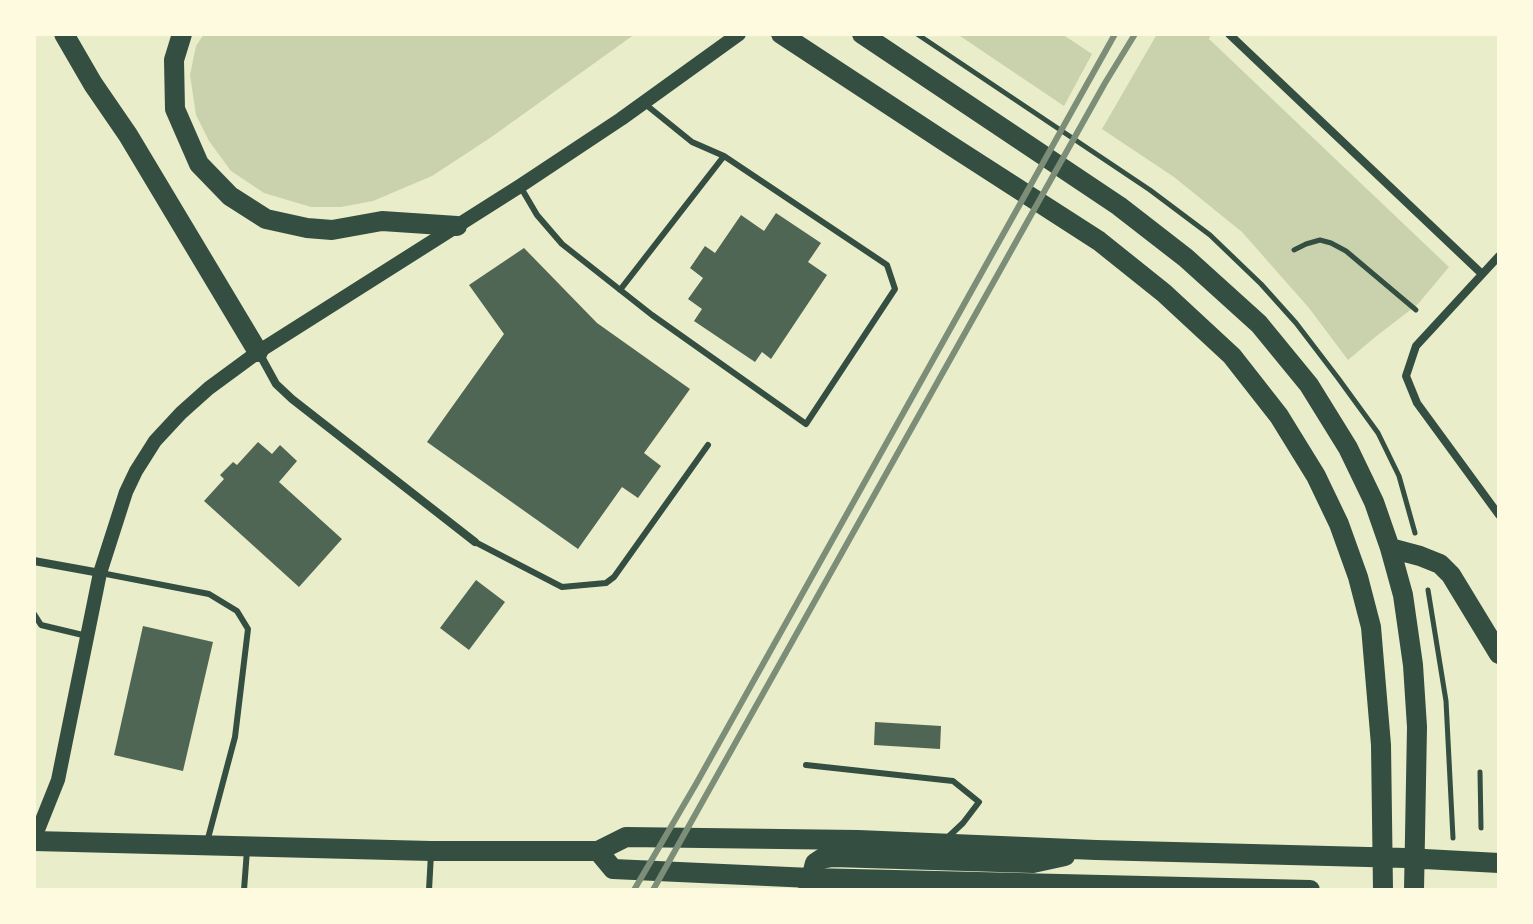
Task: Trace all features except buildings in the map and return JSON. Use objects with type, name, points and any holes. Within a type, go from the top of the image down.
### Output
[{"type":"main road","points":[[64,34],[258,352]]},
{"type":"main road","points":[[182,34],[174,60],[175,109],[199,164],[230,196],[266,219],[307,228],[332,230],[382,221],[457,226]]},
{"type":"main road","points":[[781,34],[1099,241],[1164,293],[1232,356],[1279,416],[1316,476],[1339,524],[1358,577],[1371,627],[1381,745],[1383,890]]},
{"type":"main road","points":[[862,34],[1119,206],[1186,258],[1259,324],[1309,385],[1348,448],[1374,502],[1403,595],[1413,665],[1417,727],[1414,890]]},
{"type":"main road","points":[[1390,548],[1440,564],[1451,575],[1499,654]]},
{"type":"main road","points":[[34,841],[431,851],[598,851],[626,837],[858,840],[1342,857],[1406,858],[1457,852],[1499,863]]},
{"type":"main road","points":[[809,884],[815,863],[833,857],[1033,863],[1096,850]]},
{"type":"main road","points":[[598,851],[613,869],[809,884],[1310,890]]},
{"type":"street","points":[[34,841],[58,780],[100,573],[126,492],[155,441],[209,388],[258,352],[645,104],[739,34]]},
{"type":"street","points":[[1229,34],[1482,274]]},
{"type":"street","points":[[1499,256],[1416,346],[1406,376],[1417,403],[1499,515]]},
{"type":"street","points":[[258,352],[276,384],[292,399],[475,542]]},
{"type":"street","points":[[34,561],[100,573]]},
{"type":"lane","points":[[520,186],[537,215],[562,244],[652,315],[806,424],[895,289],[887,265],[724,156],[692,142],[645,104]]},
{"type":"lane","points":[[620,290],[724,156]]},
{"type":"lane","points":[[475,542],[562,587],[606,583],[614,577],[708,445]]},
{"type":"lane","points":[[100,573],[209,594],[237,611],[248,629],[235,737],[206,845]]},
{"type":"lane","points":[[34,614],[41,625],[87,636]]},
{"type":"lane","points":[[806,765],[953,781],[979,802],[942,844]]},
{"type":"lane","points":[[244,890],[247,847]]},
{"type":"lane","points":[[429,890],[431,851]]},
{"type":"path","points":[[917,34],[1150,190]]},
{"type":"path","points":[[1294,250],[1320,240],[1331,243],[1346,251],[1416,310]]},
{"type":"path","points":[[1428,589],[1446,701],[1457,852]]},
{"type":"path","points":[[1480,772],[1481,828]]},
{"type":"green space","points":[[204,34],[635,34],[432,176],[373,201],[341,207],[311,207],[264,193],[231,171],[209,141],[196,115],[190,75],[196,46]]},
{"type":"green space","points":[[957,34],[1062,34],[1092,54],[1064,106]]},
{"type":"green space","points":[[1157,34],[1211,34],[1209,39],[1449,267],[1418,304],[1348,360],[1309,308],[1242,232],[1174,177],[1102,129]]},
{"type":"railway","points":[[634,890],[1115,34]]},
{"type":"railway","points":[[653,890],[1135,34]]}]
